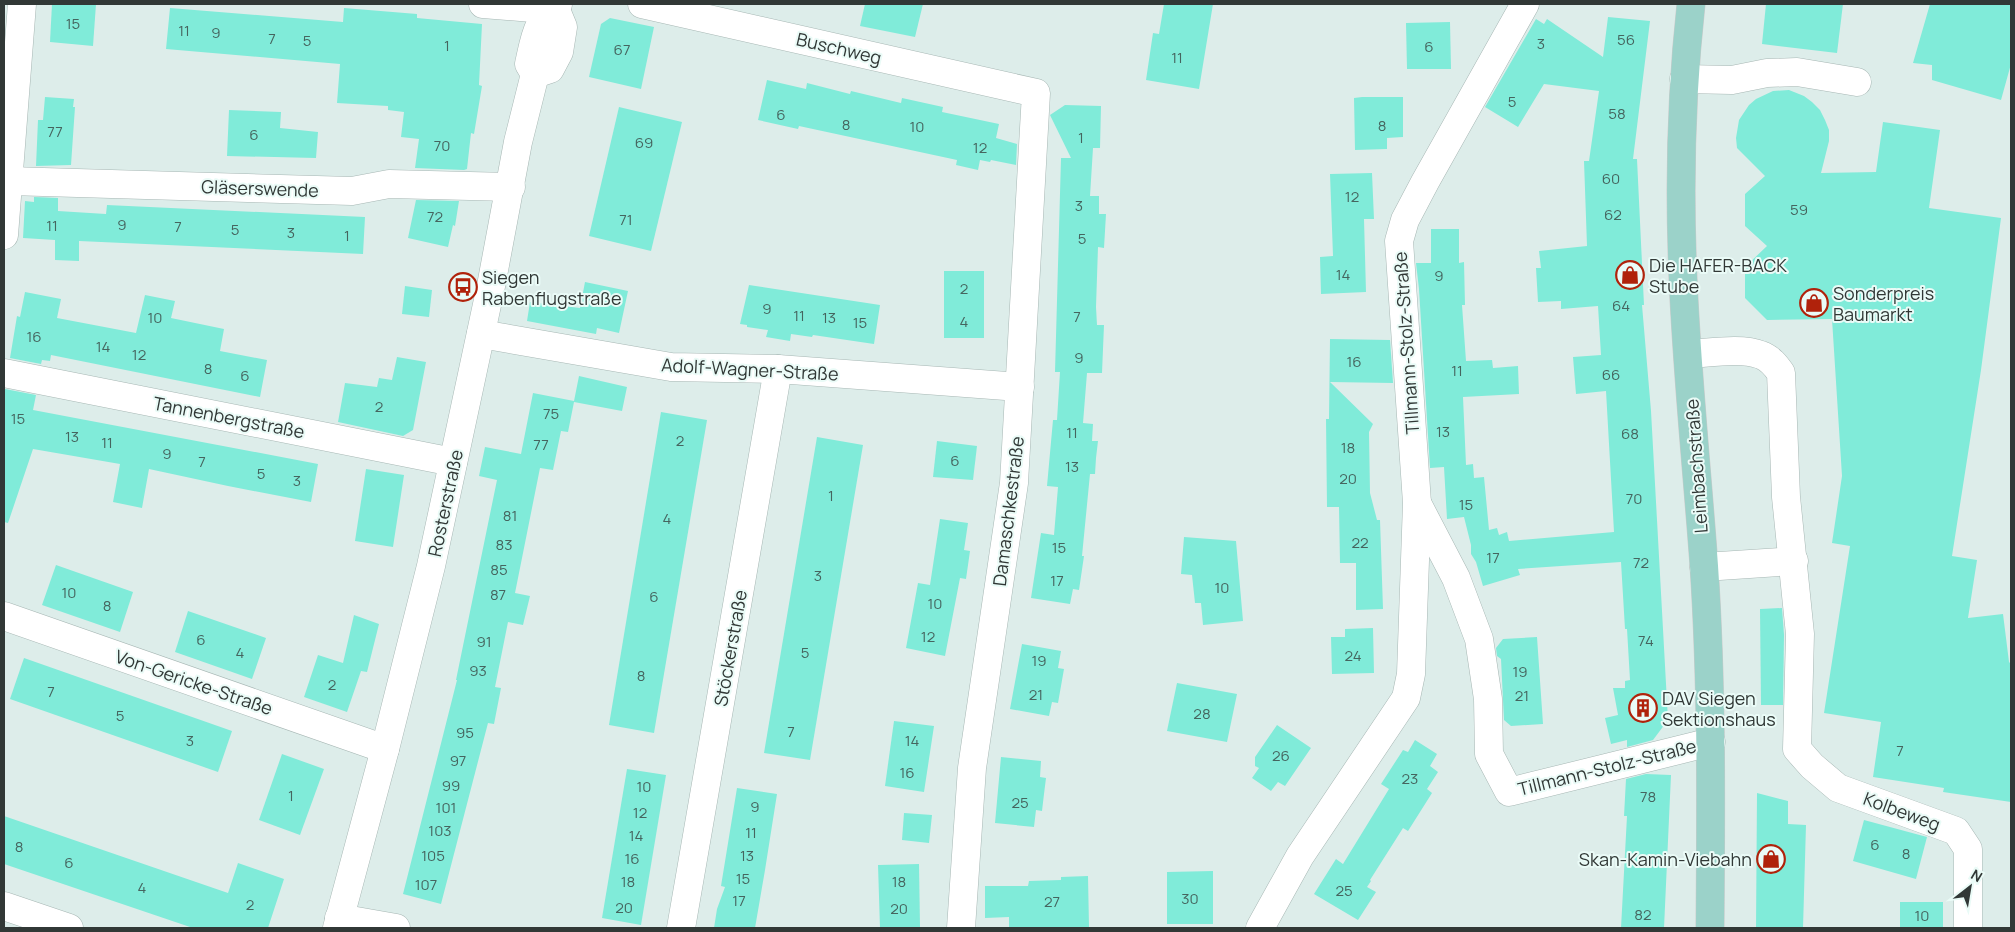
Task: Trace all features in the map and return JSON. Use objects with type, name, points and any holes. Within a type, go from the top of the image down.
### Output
[{"type":"main road","name":"Leimbachstraße","points":[[1691,4],[1684,78],[1681,178],[1683,278],[1704,567],[1712,742],[1710,928]]},
{"type":"street","points":[[4,235],[22,4]]},
{"type":"street","points":[[483,4],[557,7]]},
{"type":"street","name":"Buschweg","points":[[642,4],[1036,93]]},
{"type":"street","name":"Tillmann-Stolz-Straße","points":[[1260,928],[1300,856],[1406,698],[1410,674],[1417,503],[1399,241],[1405,220],[1424,182],[1525,4]]},
{"type":"street","name":"Rosterstraße","points":[[338,923],[385,749],[431,566],[481,334],[511,187],[518,142],[535,74],[529,64],[541,24],[557,7]]},
{"type":"street","points":[[1684,78],[1732,80],[1767,73],[1797,72],[1857,82]]},
{"type":"street","name":"Damaschkestraße","points":[[961,928],[972,768],[1014,483],[1036,93]]},
{"type":"street","name":"Gläserswende","points":[[9,181],[352,191],[388,184],[511,187]]},
{"type":"street","name":"Adolf-Wagner-Straße","points":[[481,334],[671,367],[778,369],[1020,387]]},
{"type":"street","points":[[1688,354],[1742,352],[1761,355],[1771,361],[1781,373],[1786,497],[1794,560],[1704,567]]},
{"type":"street","name":"Stöckerstraße","points":[[681,928],[778,369]]},
{"type":"street","name":"Tannenbergstraße","points":[[4,373],[454,462]]},
{"type":"street","name":"Tillmann-Stolz-Straße","points":[[1417,503],[1456,578],[1479,638],[1488,699],[1489,754],[1510,792],[1712,742]]},
{"type":"street","name":"Kolbeweg","points":[[1794,560],[1800,634],[1797,749],[1812,766],[1838,788],[1956,831],[1968,850],[1968,928]]},
{"type":"street","name":"Von-Gericke-Straße","points":[[4,616],[385,749]]},
{"type":"street","points":[[4,906],[69,928]]},
{"type":"street","points":[[338,923],[396,928]]},
{"type":"building","points":[[52,4],[96,4],[93,46],[50,42]]},
{"type":"building","points":[[865,4],[923,4],[915,37],[860,26]]},
{"type":"building","points":[[1164,4],[1213,4],[1199,89],[1146,80],[1153,33],[1159,34]]},
{"type":"building","points":[[1766,4],[1843,4],[1837,53],[1762,44]]},
{"type":"building","points":[[1930,4],[2011,4],[2011,64],[2001,100],[1932,80],[1932,65],[1913,63]]},
{"type":"building","points":[[170,8],[343,22],[344,8],[417,14],[417,18],[482,24],[479,85],[482,86],[474,134],[471,133],[467,169],[415,168],[419,139],[401,137],[404,112],[388,110],[388,106],[337,103],[340,64],[166,49]]},
{"type":"building","points":[[1608,17],[1650,21],[1633,159],[1637,159],[1644,305],[1642,305],[1651,411],[1668,720],[1653,740],[1627,747],[1627,740],[1611,744],[1605,718],[1618,715],[1613,688],[1625,688],[1625,681],[1630,680],[1621,562],[1518,569],[1520,575],[1483,586],[1476,562],[1471,554],[1471,545],[1464,517],[1447,519],[1444,467],[1430,468],[1416,263],[1431,263],[1431,229],[1459,229],[1459,263],[1464,262],[1465,305],[1462,305],[1466,361],[1492,360],[1493,368],[1518,366],[1519,394],[1463,397],[1466,465],[1473,464],[1474,478],[1484,477],[1489,530],[1497,528],[1499,535],[1507,532],[1509,541],[1614,532],[1606,391],[1576,394],[1573,357],[1601,355],[1598,306],[1561,309],[1561,301],[1538,302],[1536,268],[1541,268],[1539,251],[1587,246],[1584,161],[1589,161],[1599,91],[1544,84],[1518,127],[1485,107],[1536,19],[1544,24],[1547,19],[1603,57]]},
{"type":"building","points":[[610,18],[654,27],[641,89],[589,77],[601,24]]},
{"type":"building","points":[[1450,22],[1451,69],[1407,69],[1406,23]]},
{"type":"building","points":[[767,80],[806,89],[807,83],[850,94],[851,91],[901,103],[902,98],[943,107],[942,112],[999,124],[996,138],[1017,144],[1016,165],[991,160],[990,162],[980,160],[978,170],[956,165],[957,160],[799,126],[798,129],[758,120]]},
{"type":"building","points":[[1789,90],[1804,96],[1820,110],[1829,130],[1829,141],[1821,173],[1876,172],[1883,122],[1940,130],[1929,208],[2001,218],[1981,370],[1952,556],[1977,560],[1968,618],[2003,614],[2009,662],[2011,664],[2011,802],[1943,792],[1944,788],[1873,777],[1881,722],[1824,713],[1850,546],[1832,543],[1842,476],[1832,319],[1767,320],[1745,298],[1745,267],[1767,246],[1745,226],[1745,194],[1765,176],[1737,148],[1736,138],[1739,120],[1749,105],[1756,99],[1773,91]]},
{"type":"building","points":[[45,97],[74,99],[71,165],[36,166],[38,120],[43,120]]},
{"type":"building","points":[[1403,97],[1403,137],[1387,138],[1387,149],[1355,150],[1354,98]]},
{"type":"building","points":[[1065,105],[1101,106],[1100,148],[1093,148],[1090,196],[1099,196],[1099,214],[1106,214],[1104,248],[1098,247],[1096,307],[1097,325],[1104,325],[1102,373],[1087,373],[1083,423],[1093,424],[1092,441],[1098,441],[1095,474],[1090,474],[1082,556],[1084,556],[1079,590],[1073,589],[1070,604],[1031,598],[1041,533],[1054,535],[1058,487],[1047,486],[1053,420],[1057,420],[1060,372],[1055,372],[1061,158],[1071,158],[1050,115]]},
{"type":"building","points":[[619,107],[682,122],[651,251],[589,236]]},
{"type":"building","points":[[229,110],[281,112],[280,128],[318,132],[316,158],[227,156]]},
{"type":"building","points":[[1372,173],[1374,219],[1364,219],[1366,292],[1321,294],[1320,257],[1333,256],[1330,174]]},
{"type":"building","points":[[34,197],[58,198],[58,211],[106,214],[107,205],[365,217],[363,254],[79,241],[79,261],[55,260],[55,240],[23,238],[25,201],[34,202]]},
{"type":"building","points":[[416,200],[459,201],[455,226],[453,225],[448,247],[408,238]]},
{"type":"building","points":[[944,271],[984,271],[984,338],[944,338]]},
{"type":"building","points":[[585,282],[628,291],[619,333],[597,328],[596,334],[527,321],[530,302],[580,308]]},
{"type":"building","points":[[749,285],[880,305],[874,344],[813,335],[812,337],[791,334],[790,341],[766,337],[768,330],[740,324]]},
{"type":"building","points":[[405,286],[432,290],[429,317],[402,314]]},
{"type":"building","points":[[25,292],[61,299],[57,318],[136,333],[145,295],[175,301],[171,318],[224,329],[220,351],[267,360],[260,397],[51,355],[50,361],[42,360],[41,364],[10,358],[17,316],[20,317]]},
{"type":"building","points":[[1330,339],[1390,340],[1393,383],[1330,382],[1373,424],[1369,432],[1370,493],[1377,520],[1380,520],[1383,609],[1356,610],[1356,563],[1340,563],[1339,507],[1327,507],[1326,419],[1329,419]]},
{"type":"building","points":[[397,357],[426,362],[413,430],[403,436],[338,422],[345,383],[377,387],[379,378],[392,380]]},
{"type":"building","points":[[579,376],[627,387],[622,411],[574,402],[568,432],[561,431],[553,470],[540,468],[515,593],[530,596],[523,625],[508,622],[495,687],[501,688],[494,724],[488,723],[441,904],[403,894],[457,680],[497,480],[479,476],[485,447],[521,454],[533,393],[574,401]]},
{"type":"building","points":[[5,389],[36,395],[33,410],[318,464],[311,502],[149,469],[142,508],[113,502],[120,464],[33,449],[8,523],[4,522]]},
{"type":"building","points":[[661,412],[707,420],[654,733],[609,725]]},
{"type":"building","points":[[817,437],[863,445],[810,760],[764,753]]},
{"type":"building","points":[[937,441],[977,446],[973,480],[933,477]]},
{"type":"building","points":[[366,469],[404,475],[393,547],[355,541]]},
{"type":"building","points":[[940,519],[968,523],[964,550],[970,551],[966,579],[960,578],[945,656],[906,648],[918,583],[930,585]]},
{"type":"building","points":[[1184,537],[1236,541],[1243,621],[1203,625],[1201,603],[1195,603],[1192,575],[1181,574]]},
{"type":"building","points":[[56,565],[133,592],[120,632],[42,605]]},
{"type":"building","points":[[1782,608],[1784,635],[1783,705],[1761,705],[1760,609]]},
{"type":"building","points":[[188,611],[266,638],[252,679],[175,652]]},
{"type":"building","points":[[354,615],[379,624],[367,672],[361,671],[347,712],[304,697],[318,655],[343,663]]},
{"type":"building","points":[[1373,628],[1374,673],[1332,674],[1331,637],[1345,637],[1345,629]]},
{"type":"building","points":[[1537,637],[1543,724],[1511,726],[1504,720],[1501,659],[1497,656],[1496,648],[1503,639]]},
{"type":"building","points":[[1022,644],[1061,651],[1058,668],[1064,669],[1058,703],[1052,702],[1049,716],[1010,709]]},
{"type":"building","points":[[24,658],[232,731],[218,772],[10,699]]},
{"type":"building","points":[[1177,683],[1237,694],[1227,742],[1167,731]]},
{"type":"building","points":[[894,721],[934,726],[924,792],[885,786]]},
{"type":"building","points":[[1277,725],[1311,748],[1285,786],[1278,782],[1271,791],[1252,778],[1259,768],[1255,766],[1255,757]]},
{"type":"building","points":[[1415,740],[1437,754],[1430,766],[1438,772],[1427,789],[1432,793],[1408,831],[1403,828],[1370,880],[1367,887],[1376,892],[1358,920],[1314,894],[1336,859],[1343,864],[1389,789],[1381,784],[1403,750],[1408,752]]},
{"type":"building","points":[[282,754],[324,769],[300,835],[259,820]]},
{"type":"building","points":[[1001,757],[1041,761],[1040,777],[1046,778],[1042,811],[1036,810],[1034,827],[995,823]]},
{"type":"building","points":[[627,769],[666,775],[641,925],[602,918]]},
{"type":"building","points":[[1646,774],[1671,775],[1664,928],[1621,928],[1627,816],[1624,816],[1626,779]]},
{"type":"building","points":[[737,788],[777,794],[765,870],[755,928],[714,928],[717,909],[725,887],[721,886]]},
{"type":"building","points":[[1757,793],[1788,801],[1788,824],[1806,825],[1803,928],[1756,928]]},
{"type":"building","points":[[904,813],[932,815],[929,843],[902,840]]},
{"type":"building","points":[[4,816],[228,893],[238,863],[284,879],[268,928],[193,928],[4,864]]},
{"type":"building","points":[[1864,820],[1927,837],[1916,879],[1853,861]]},
{"type":"building","points":[[919,864],[920,928],[880,928],[878,865]]},
{"type":"building","points":[[1213,871],[1213,924],[1167,924],[1167,872]]},
{"type":"building","points":[[1088,876],[1089,927],[1009,928],[1009,917],[985,918],[985,886],[1028,886],[1029,881],[1061,880],[1061,877]]},
{"type":"building","points":[[1900,902],[1943,902],[1943,928],[1900,928]]},
{"type":"place","name":"Die HAFER-BACK Stube","points":[[1630,275]]},
{"type":"place","name":"Siegen Rabenflugstraße","points":[[463,287]]},
{"type":"place","name":"Sonderpreis Baumarkt","points":[[1814,303]]},
{"type":"place","name":"DAV Siegen Sektionshaus","points":[[1643,708]]},
{"type":"place","name":"Skan-Kamin-Viebahn","points":[[1771,859]]}]
